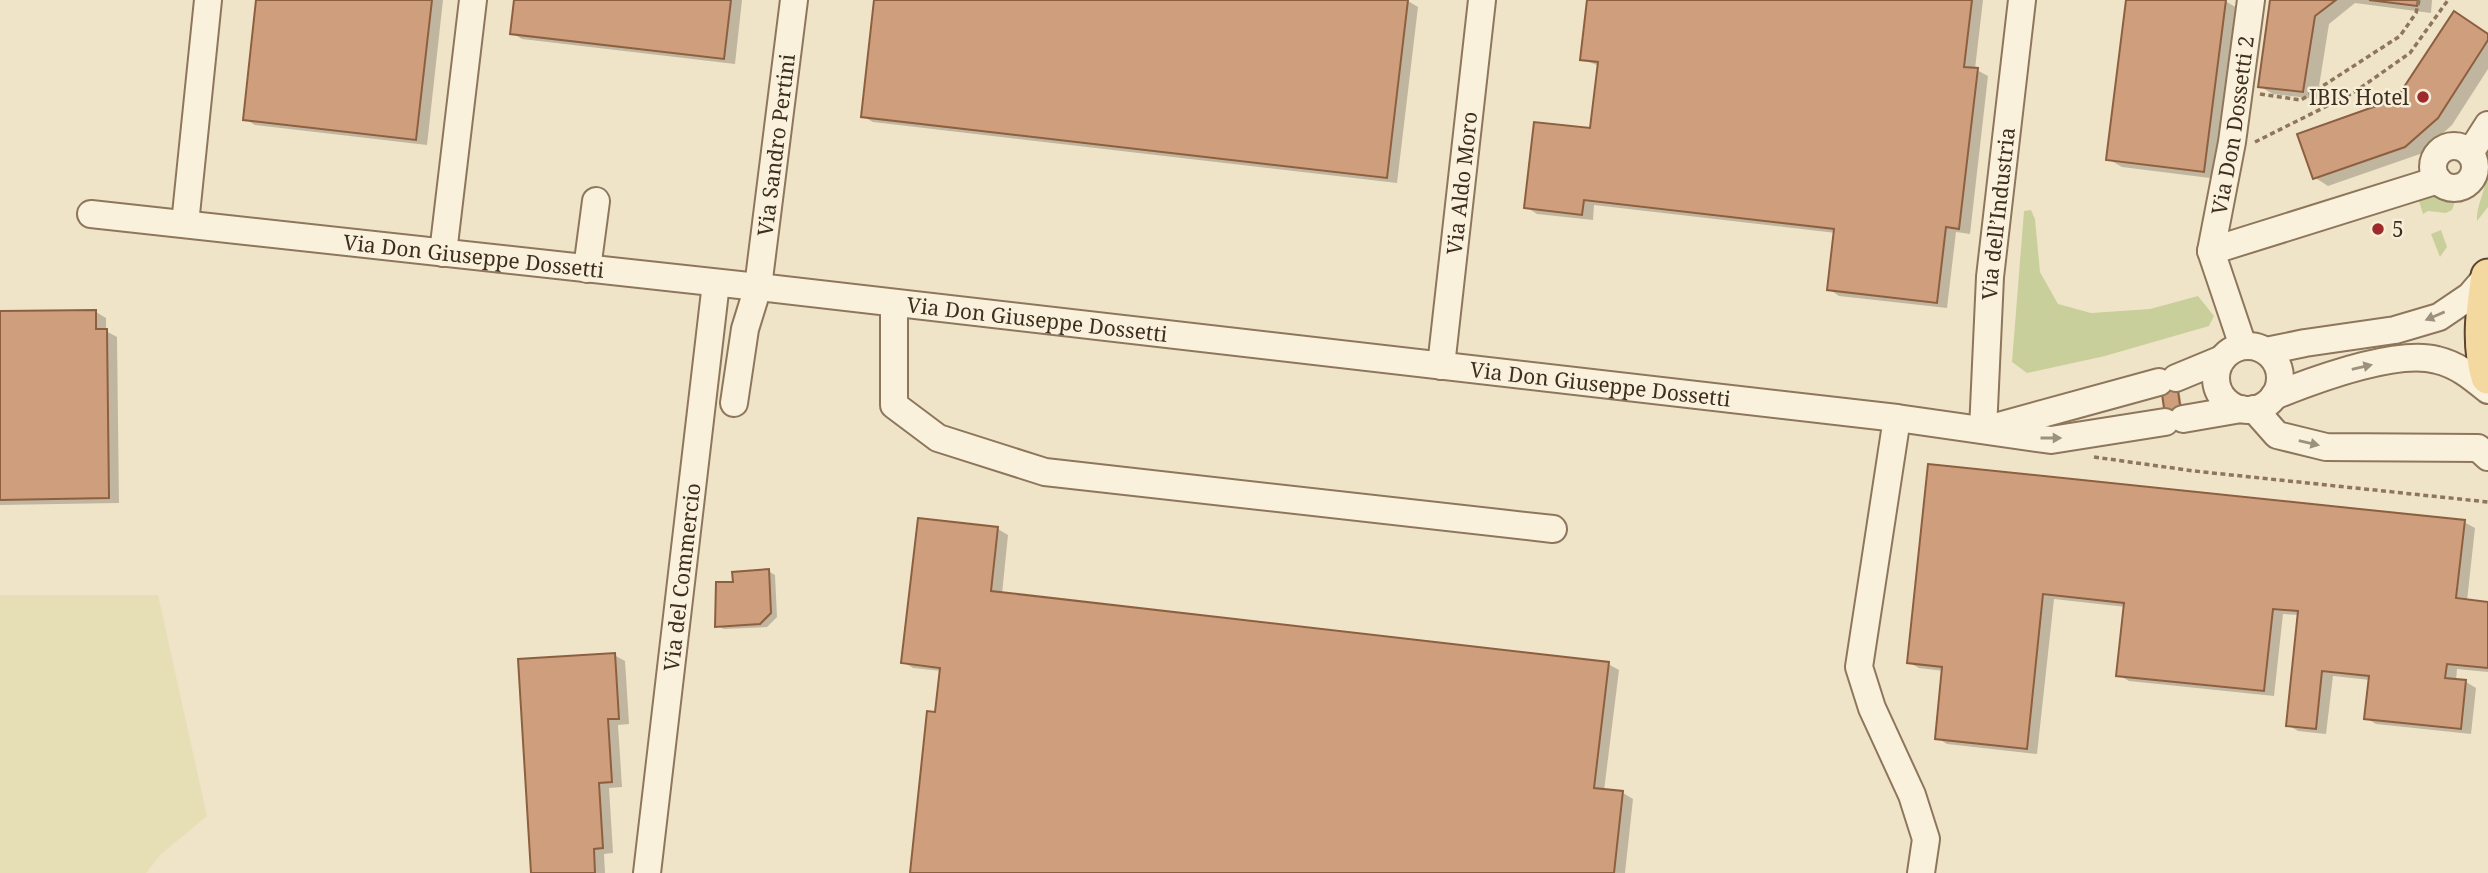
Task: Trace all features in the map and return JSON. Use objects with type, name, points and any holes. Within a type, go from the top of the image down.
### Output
[{"type":"main road","points":[[2488,275],[2482,318],[2482,357],[2488,377]]},
{"type":"street","points":[[185,224],[208,0]]},
{"type":"street","points":[[443,253],[473,0]]},
{"type":"street","name":"Via Sandro Pertini","points":[[734,403],[745,328],[758,287],[794,0]]},
{"type":"street","name":"Via Aldo Moro","points":[[1441,366],[1482,0]]},
{"type":"street","name":"Via dell’Industria","points":[[1983,430],[1990,277],[2022,0]]},
{"type":"street","name":"Via Don Dossetti 2","points":[[2244,352],[2211,251],[2232,142],[2251,0]]},
{"type":"street","name":"Via Don Dossetti 2","points":[[2211,251],[2438,180],[2451,187],[2468,182],[2475,167],[2470,153],[2488,125]]},
{"type":"street","points":[[587,269],[596,201]]},
{"type":"street","name":"Via Don Giuseppe Dossetti","points":[[91,214],[758,287],[1898,418],[2051,440],[2256,404],[2320,377],[2404,357],[2436,359],[2465,371],[2488,390]]},
{"type":"street","name":"Via Don Giuseppe Dossetti","points":[[1983,430],[2168,380],[2244,352],[2395,330],[2439,317],[2470,296],[2488,275]]},
{"type":"street","name":"Via del Commercio","points":[[647,873],[716,283]]},
{"type":"street","points":[[894,303],[894,405],[938,438],[1045,472],[1553,529]]},
{"type":"street","points":[[2244,352],[2273,358],[2280,377],[2256,404],[2232,405],[2218,389],[2216,379],[2244,352]]},
{"type":"street","points":[[2256,404],[2277,435],[2326,447],[2478,448],[2488,457]]},
{"type":"street","points":[[1898,418],[1858,667],[1872,708],[1912,795],[1926,839],[1921,873]]},
{"type":"path","points":[[2239,91],[2301,100],[2400,36],[2416,13],[2419,0]]},
{"type":"path","points":[[2232,142],[2259,142],[2353,93],[2410,53],[2448,0]]},
{"type":"path","points":[[2092,457],[2194,471],[2488,502]]},
{"type":"shaded area","points":[[0,595],[158,595],[207,816],[161,854],[146,873],[0,873]]},
{"type":"green space","points":[[2488,149],[2488,207],[2477,221],[2486,177],[2483,153]]},
{"type":"green space","points":[[2431,193],[2455,201],[2452,210],[2446,213],[2428,211],[2423,214],[2418,198]]},
{"type":"green space","points":[[2031,210],[2035,219],[2040,272],[2058,304],[2091,313],[2150,309],[2198,296],[2214,316],[2209,326],[2105,356],[2027,373],[2012,362],[2024,211]]},
{"type":"green space","points":[[2441,230],[2447,247],[2440,257],[2431,234]]},
{"type":"building","points":[[256,0],[432,0],[416,140],[243,120]]},
{"type":"building","points":[[514,0],[731,0],[724,59],[510,34]]},
{"type":"building","points":[[874,0],[1408,0],[1387,178],[861,117]]},
{"type":"building","points":[[1587,0],[1972,0],[1964,67],[1978,68],[1959,229],[1946,227],[1937,303],[1827,290],[1834,229],[1584,200],[1582,215],[1524,208],[1534,122],[1590,128],[1598,62],[1580,60]]},
{"type":"building","points":[[2126,0],[2226,0],[2204,172],[2106,160]]},
{"type":"building","points":[[2270,0],[2336,0],[2315,16],[2303,92],[2258,87]]},
{"type":"building","points":[[2369,0],[2418,0],[2417,6]]},
{"type":"building","name":"IBIS Hotel","points":[[2454,11],[2488,34],[2488,40],[2438,118],[2405,147],[2313,179],[2297,134],[2390,101],[2400,93]]},
{"type":"building","points":[[96,310],[96,329],[107,329],[109,498],[0,500],[0,311]]},
{"type":"building","points":[[2175,370],[2183,426],[2167,429],[2159,373]]},
{"type":"building","points":[[1928,464],[2465,520],[2456,598],[2488,602],[2488,668],[2447,664],[2445,678],[2466,680],[2461,729],[2364,719],[2369,676],[2322,671],[2316,729],[2286,726],[2298,611],[2273,609],[2264,691],[2116,676],[2124,603],[2043,594],[2027,749],[1935,739],[1942,667],[1907,663]]},
{"type":"building","points":[[918,518],[998,527],[991,591],[1609,662],[1594,788],[1623,791],[1614,873],[910,873],[927,711],[935,712],[940,668],[901,663]]},
{"type":"building","points":[[769,569],[771,613],[760,624],[715,627],[716,582],[733,582],[732,572]]},
{"type":"building","points":[[615,653],[619,719],[608,719],[612,782],[599,783],[603,848],[594,849],[595,873],[531,873],[518,659]]},
{"type":"place","name":"IBIS Hotel","points":[[2423,97]]},
{"type":"place","name":"5","points":[[2378,229]]}]
